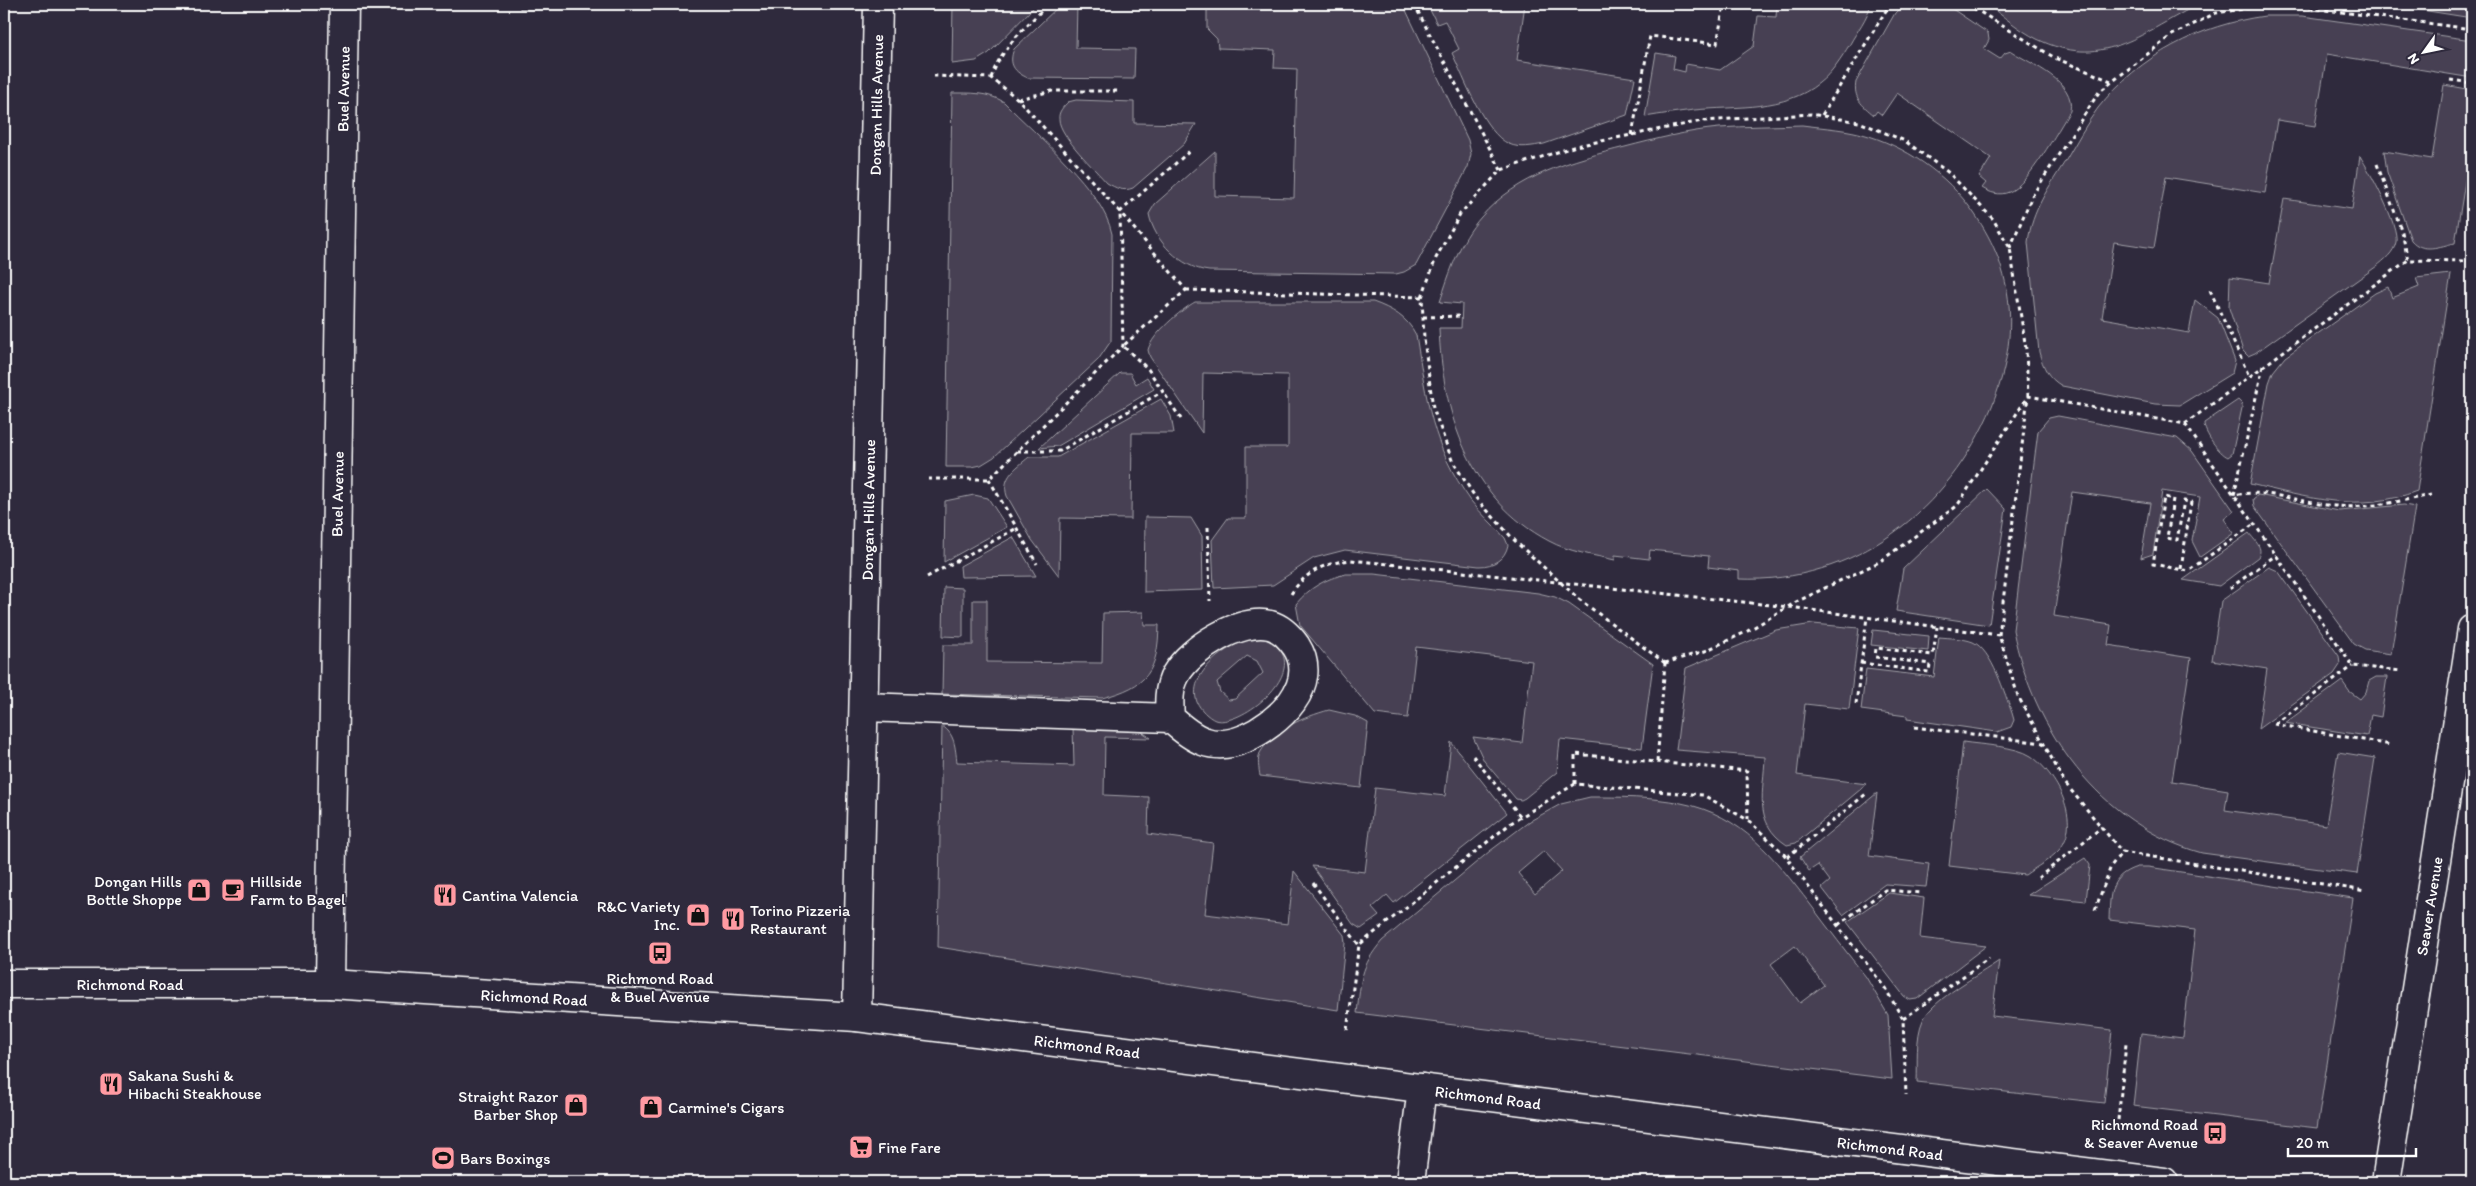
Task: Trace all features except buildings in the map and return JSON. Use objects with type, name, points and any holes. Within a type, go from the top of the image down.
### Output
[{"type":"street","name":"Buel Avenue","points":[[330,984],[344,4]]},
{"type":"street","name":"Dongan Hills Avenue","points":[[857,1017],[878,4]]},
{"type":"street","points":[[864,707],[1170,718],[1191,738],[1212,744],[1234,743],[1271,723],[1288,707],[1298,693],[1304,674],[1302,656],[1283,631],[1270,625],[1253,624],[1227,632],[1191,657],[1176,674],[1169,694],[1170,718]]},
{"type":"street","name":"Seaver Avenue","points":[[2386,1182],[2472,629]]},
{"type":"street","name":"Richmond Road","points":[[4,984],[330,984],[857,1017],[2164,1182]]},
{"type":"street","points":[[1410,1182],[1422,1088]]},
{"type":"path","points":[[992,78],[997,61],[1005,48],[1048,4]]},
{"type":"path","points":[[1414,4],[1502,170]]},
{"type":"path","points":[[1632,135],[1650,36],[1717,44],[1724,4]]},
{"type":"path","points":[[1822,115],[1890,4]]},
{"type":"path","points":[[1967,4],[2055,58],[2112,82]]},
{"type":"path","points":[[2010,248],[2032,196],[2099,92],[2172,35],[2216,13],[2263,6],[2310,8],[2472,29]]},
{"type":"path","points":[[934,76],[992,78],[1018,99],[1120,212],[1186,290]]},
{"type":"path","points":[[2450,80],[2472,83]]},
{"type":"path","points":[[1018,99],[1052,91],[1121,91]]},
{"type":"path","points":[[1666,663],[1580,600],[1517,543],[1475,497],[1452,460],[1433,408],[1424,339],[1422,297],[1436,258],[1460,214],[1502,170],[1576,146],[1702,121],[1812,114],[1859,122],[1905,140],[1949,173],[1993,219],[2010,248],[2026,349],[2028,396],[1999,635],[2018,696],[2065,783],[2122,852],[2366,891]]},
{"type":"path","points":[[1120,212],[1191,150]]},
{"type":"path","points":[[2377,164],[2402,232],[2408,260]]},
{"type":"path","points":[[1120,212],[1123,346],[1148,369],[1181,419]]},
{"type":"path","points":[[2185,424],[2408,260],[2468,261]]},
{"type":"path","points":[[928,479],[989,479],[1123,346],[1186,290],[1422,297]]},
{"type":"path","points":[[2210,290],[2249,376]]},
{"type":"path","points":[[1423,317],[1462,316]]},
{"type":"path","points":[[2234,494],[2263,365]]},
{"type":"path","points":[[1016,451],[1060,451],[1163,391]]},
{"type":"path","points":[[2028,396],[2185,424],[2353,666]]},
{"type":"path","points":[[1666,663],[1705,651],[1746,632],[1789,607],[1879,562],[1957,506],[2028,396]]},
{"type":"path","points":[[989,479],[1037,564]]},
{"type":"path","points":[[2234,494],[2252,491],[2334,506],[2353,507],[2431,495]]},
{"type":"path","points":[[2181,569],[2191,502],[2184,501],[2177,540],[2167,538],[2173,499],[2164,497],[2153,564],[2188,571],[2254,524]]},
{"type":"path","points":[[1208,527],[1209,589]]},
{"type":"path","points":[[927,577],[1016,528]]},
{"type":"path","points":[[2230,588],[2276,555]]},
{"type":"path","points":[[1270,625],[1297,584],[1312,571],[1331,562],[1352,560],[1789,607],[1999,635]]},
{"type":"path","points":[[1856,704],[1867,617]]},
{"type":"path","points":[[1862,663],[1929,672],[1930,664],[1875,657],[1876,648],[1933,655],[1937,627]]},
{"type":"path","points":[[1657,762],[1666,663]]},
{"type":"path","points":[[2391,746],[2274,724],[2353,666],[2402,671]]},
{"type":"path","points":[[1914,727],[2044,743]]},
{"type":"path","points":[[1575,784],[1575,754],[1747,771],[1748,820]]},
{"type":"path","points":[[1473,756],[1521,817]]},
{"type":"path","points":[[1347,1030],[1360,945],[1521,817],[1575,784],[1703,795],[1748,820],[1787,857],[1885,988],[1903,1019],[1906,1096]]},
{"type":"path","points":[[1787,857],[1866,794]]},
{"type":"path","points":[[2038,878],[2102,827]]},
{"type":"path","points":[[2095,910],[2111,866],[2122,852]]},
{"type":"path","points":[[1314,883],[1360,945]]},
{"type":"path","points":[[1838,925],[1885,890],[1922,893]]},
{"type":"path","points":[[1903,1019],[1989,958]]},
{"type":"path","points":[[2118,1120],[2126,1044]]},
{"type":"shaded area","points":[[520,4],[601,4],[601,8],[520,9]]},
{"type":"shaded area","points":[[953,4],[1037,4],[989,53],[976,61],[952,64]]},
{"type":"shaded area","points":[[1061,4],[1077,4],[1076,48],[1135,49],[1134,79],[1028,78],[1016,70],[1012,63],[1014,49]]},
{"type":"shaded area","points":[[1207,4],[1403,4],[1468,140],[1471,154],[1468,167],[1416,265],[1396,274],[1209,271],[1189,265],[1170,252],[1157,234],[1149,214],[1155,204],[1215,151],[1215,196],[1294,198],[1297,69],[1274,68],[1275,50],[1218,48],[1217,39],[1207,29]]},
{"type":"shaded area","points":[[1427,4],[1525,4],[1517,60],[1635,78],[1627,115],[1544,144],[1522,147],[1509,144],[1491,129],[1483,117],[1452,53],[1459,49],[1445,21],[1437,24]]},
{"type":"shaded area","points":[[1777,4],[1871,4],[1862,25],[1836,65],[1824,79],[1806,92],[1776,103],[1694,110],[1645,117],[1656,53],[1675,56],[1673,69],[1685,72],[1686,64],[1720,70],[1754,46],[1758,16],[1776,17]]},
{"type":"shaded area","points":[[1904,4],[1945,4],[1988,33],[1989,40],[1984,49],[2000,59],[2005,53],[2011,51],[2051,75],[2066,91],[2070,100],[2070,111],[2025,179],[2009,192],[1995,193],[1982,188],[1986,183],[1979,177],[1991,158],[1897,93],[1882,115],[1877,111],[1874,115],[1859,101],[1855,88],[1856,82],[1895,13]]},
{"type":"shaded area","points":[[1986,4],[2206,4],[2195,6],[2119,45],[2100,50],[2081,51],[2060,48],[2037,39]]},
{"type":"shaded area","points":[[2384,4],[2472,4],[2472,18]]},
{"type":"shaded area","points":[[2265,16],[2302,16],[2472,40],[2472,78],[2327,54],[2315,126],[2277,120],[2265,193],[2166,177],[2154,248],[2114,242],[2102,318],[2189,333],[2195,300],[2218,318],[2235,361],[2232,373],[2180,405],[2155,404],[2062,386],[2047,372],[2039,352],[2028,242],[2033,219],[2042,199],[2098,108],[2133,73],[2152,58],[2195,35],[2241,20]]},
{"type":"shaded area","points":[[2444,85],[2472,90],[2472,139],[2455,243],[2426,248],[2411,240],[2387,172],[2384,151],[2432,159]]},
{"type":"shaded area","points":[[952,93],[985,95],[1004,102],[1083,181],[1106,217],[1112,234],[1111,341],[1098,360],[994,457],[981,465],[972,467],[946,467]]},
{"type":"shaded area","points":[[1076,100],[1134,102],[1134,123],[1196,124],[1184,144],[1133,188],[1120,189],[1107,183],[1087,162],[1071,143],[1061,126],[1059,114],[1061,110],[1068,102]]},
{"type":"shaded area","points":[[1802,125],[1861,134],[1885,142],[1916,158],[1931,168],[1957,192],[1978,219],[1991,242],[2000,264],[2009,310],[2009,334],[2006,357],[1992,406],[1974,443],[1951,478],[1924,508],[1893,533],[1859,554],[1821,569],[1781,577],[1739,579],[1739,571],[1708,567],[1709,556],[1650,550],[1649,559],[1615,555],[1615,560],[1581,553],[1549,541],[1521,523],[1498,502],[1480,477],[1465,450],[1454,421],[1446,391],[1441,360],[1439,328],[1461,328],[1462,304],[1440,302],[1456,257],[1473,227],[1495,202],[1511,190],[1547,171],[1566,164],[1660,138],[1695,131],[1729,127]]},
{"type":"shaded area","points":[[2360,156],[2389,212],[2396,234],[2393,250],[2377,266],[2255,353],[2248,356],[2243,351],[2229,308],[2230,277],[2269,283],[2284,199],[2352,209]]},
{"type":"shaded area","points":[[2451,274],[2417,491],[2396,498],[2354,502],[2313,498],[2250,484],[2269,383],[2273,372],[2285,357],[2375,293],[2388,287],[2392,298],[2419,287],[2416,278]]},
{"type":"shaded area","points":[[1195,302],[1373,302],[1403,318],[1416,335],[1428,402],[1447,461],[1471,501],[1505,538],[1508,545],[1507,550],[1501,558],[1489,565],[1479,566],[1345,550],[1314,558],[1273,585],[1214,588],[1212,540],[1228,518],[1246,518],[1246,447],[1288,447],[1288,375],[1203,373],[1202,433],[1150,357],[1148,350],[1161,330],[1175,316]]},
{"type":"shaded area","points":[[1120,373],[1130,373],[1136,384],[1147,377],[1154,389],[1058,446],[1039,448]]},
{"type":"shaded area","points":[[1161,399],[1171,416],[1174,433],[1132,433],[1131,519],[1060,518],[1059,576],[1032,540],[1007,496],[1006,483],[1008,478],[1029,457],[1058,457]]},
{"type":"shaded area","points":[[2238,400],[2242,404],[2242,408],[2232,454],[2228,457],[2213,442],[2206,432],[2204,423]]},
{"type":"shaded area","points":[[2058,416],[2177,438],[2192,451],[2234,511],[2224,519],[2234,533],[2200,557],[2192,541],[2200,497],[2162,491],[2153,554],[2141,558],[2150,503],[2072,492],[2054,616],[2111,625],[2108,645],[2191,658],[2172,781],[2228,790],[2225,810],[2326,825],[2338,752],[2375,758],[2357,874],[2202,853],[2165,839],[2132,820],[2103,797],[2077,768],[2055,737],[2037,703],[2023,667],[2013,630],[2038,431],[2049,418]]},
{"type":"shaded area","points":[[1987,489],[2006,509],[1989,625],[1896,611],[1903,569]]},
{"type":"shaded area","points":[[974,495],[988,498],[1007,527],[944,562],[945,501]]},
{"type":"shaded area","points":[[2258,495],[2339,511],[2404,505],[2415,507],[2391,654],[2365,650],[2354,644],[2254,506],[2253,499]]},
{"type":"shaded area","points":[[1145,517],[1191,518],[1202,536],[1203,590],[1144,592]]},
{"type":"shaded area","points":[[2249,533],[2256,542],[2260,554],[2219,586],[2183,580]]},
{"type":"shaded area","points":[[1013,537],[1036,576],[961,577],[960,566]]},
{"type":"shaded area","points":[[2269,567],[2278,571],[2339,656],[2340,665],[2334,674],[2258,729],[2267,669],[2212,660],[2221,601]]},
{"type":"shaded area","points":[[1346,574],[1374,574],[1538,593],[1555,597],[1569,604],[1653,664],[1642,748],[1560,739],[1557,772],[1525,798],[1521,800],[1516,799],[1484,761],[1473,737],[1522,743],[1532,661],[1416,647],[1408,718],[1375,714],[1300,625],[1296,604],[1301,598],[1318,584]]},
{"type":"shaded area","points":[[944,587],[963,588],[963,637],[943,636]]},
{"type":"shaded area","points":[[973,600],[987,600],[987,662],[1102,663],[1103,613],[1143,612],[1144,625],[1159,625],[1153,665],[1140,682],[1130,688],[1102,698],[942,694],[943,645],[973,645]]},
{"type":"shaded area","points":[[1813,624],[1859,628],[1849,709],[1805,704],[1797,775],[1867,784],[1796,843],[1787,845],[1776,836],[1764,816],[1762,794],[1765,757],[1676,750],[1686,668],[1776,630]]},
{"type":"shaded area","points":[[1873,630],[1929,636],[1928,651],[1871,645]]},
{"type":"shaded area","points":[[1261,636],[1278,647],[1284,661],[1281,676],[1272,691],[1258,704],[1242,714],[1227,720],[1215,720],[1204,713],[1197,702],[1196,690],[1199,679],[1215,658],[1238,643]],"holes":[[[1247,656],[1257,661],[1263,673],[1235,699],[1229,700],[1220,692],[1217,682]]]},
{"type":"shaded area","points":[[1939,637],[1973,642],[1986,654],[1997,674],[2012,713],[2014,720],[2011,727],[1997,732],[1907,719],[1907,716],[1861,710],[1866,669],[1934,677]]},
{"type":"shaded area","points":[[2376,677],[2387,677],[2381,717],[2371,715],[2367,736],[2285,723],[2342,681],[2349,691],[2360,699],[2366,692],[2369,681]]},
{"type":"shaded area","points":[[1329,710],[1355,716],[1368,723],[1361,788],[1260,776],[1258,762],[1260,753],[1273,737],[1300,720]]},
{"type":"shaded area","points":[[942,726],[952,737],[957,762],[1074,766],[1073,727],[1136,728],[1151,738],[1105,737],[1104,795],[1149,797],[1148,834],[1213,843],[1205,914],[1288,924],[1294,871],[1344,935],[1345,943],[1338,1010],[938,947]]},
{"type":"shaded area","points":[[1451,742],[1507,813],[1394,903],[1387,895],[1372,908],[1379,916],[1361,929],[1353,924],[1312,866],[1365,872],[1375,788],[1445,796]]},
{"type":"shaded area","points":[[1963,742],[2008,748],[2025,753],[2040,764],[2057,786],[2067,812],[2068,826],[2066,839],[2055,854],[2025,875],[1949,866]]},
{"type":"shaded area","points":[[1877,793],[1869,856],[1929,864],[1926,887],[1885,884],[1843,915],[1822,888],[1830,881],[1818,865],[1809,871],[1800,857]]},
{"type":"shaded area","points":[[1590,797],[1647,798],[1670,801],[1703,809],[1722,817],[1740,828],[1770,855],[1783,870],[1866,977],[1888,1015],[1892,1079],[1357,1013],[1365,967],[1382,941],[1490,851],[1530,821],[1561,804]],"holes":[[[1544,851],[1562,871],[1535,894],[1518,873]],[[1795,946],[1824,985],[1800,1003],[1771,964]]]},
{"type":"shaded area","points":[[2085,858],[2090,865],[2086,901],[2028,895]]},
{"type":"shaded area","points":[[2137,867],[2148,867],[2353,898],[2317,1128],[2133,1106],[2141,1033],[2183,1038],[2195,930],[2109,920],[2111,894],[2116,881],[2121,875]]},
{"type":"shaded area","points":[[1889,893],[1924,898],[1920,938],[1986,946],[1917,999],[1910,1000],[1904,996],[1847,922]]},
{"type":"shaded area","points":[[1999,961],[1992,1016],[2112,1030],[2104,1103],[1917,1082],[1917,1051],[1920,1027],[1928,1012],[1957,988]]},
{"type":"place","name":"Dongan Hills Bottle Shoppe","points":[[199,890]]},
{"type":"place","name":"Hillside Farm to Bagel","points":[[233,890]]},
{"type":"place","name":"Cantina Valencia","points":[[445,895]]},
{"type":"place","name":"R&C Variety Inc.","points":[[698,915]]},
{"type":"place","name":"Torino Pizzeria Restaurant","points":[[733,919]]},
{"type":"place","name":"Richmond Road & Buel Avenue","points":[[660,953]]},
{"type":"place","name":"Sakana Sushi & Hibachi Steakhouse","points":[[111,1084]]},
{"type":"place","name":"Straight Razor Barber Shop","points":[[576,1105]]},
{"type":"place","name":"Carmine's Cigars","points":[[651,1107]]},
{"type":"place","name":"Richmond Road & Seaver Avenue","points":[[2215,1133]]},
{"type":"place","name":"Fine Fare","points":[[861,1147]]},
{"type":"place","name":"Bars Boxings","points":[[443,1158]]}]
